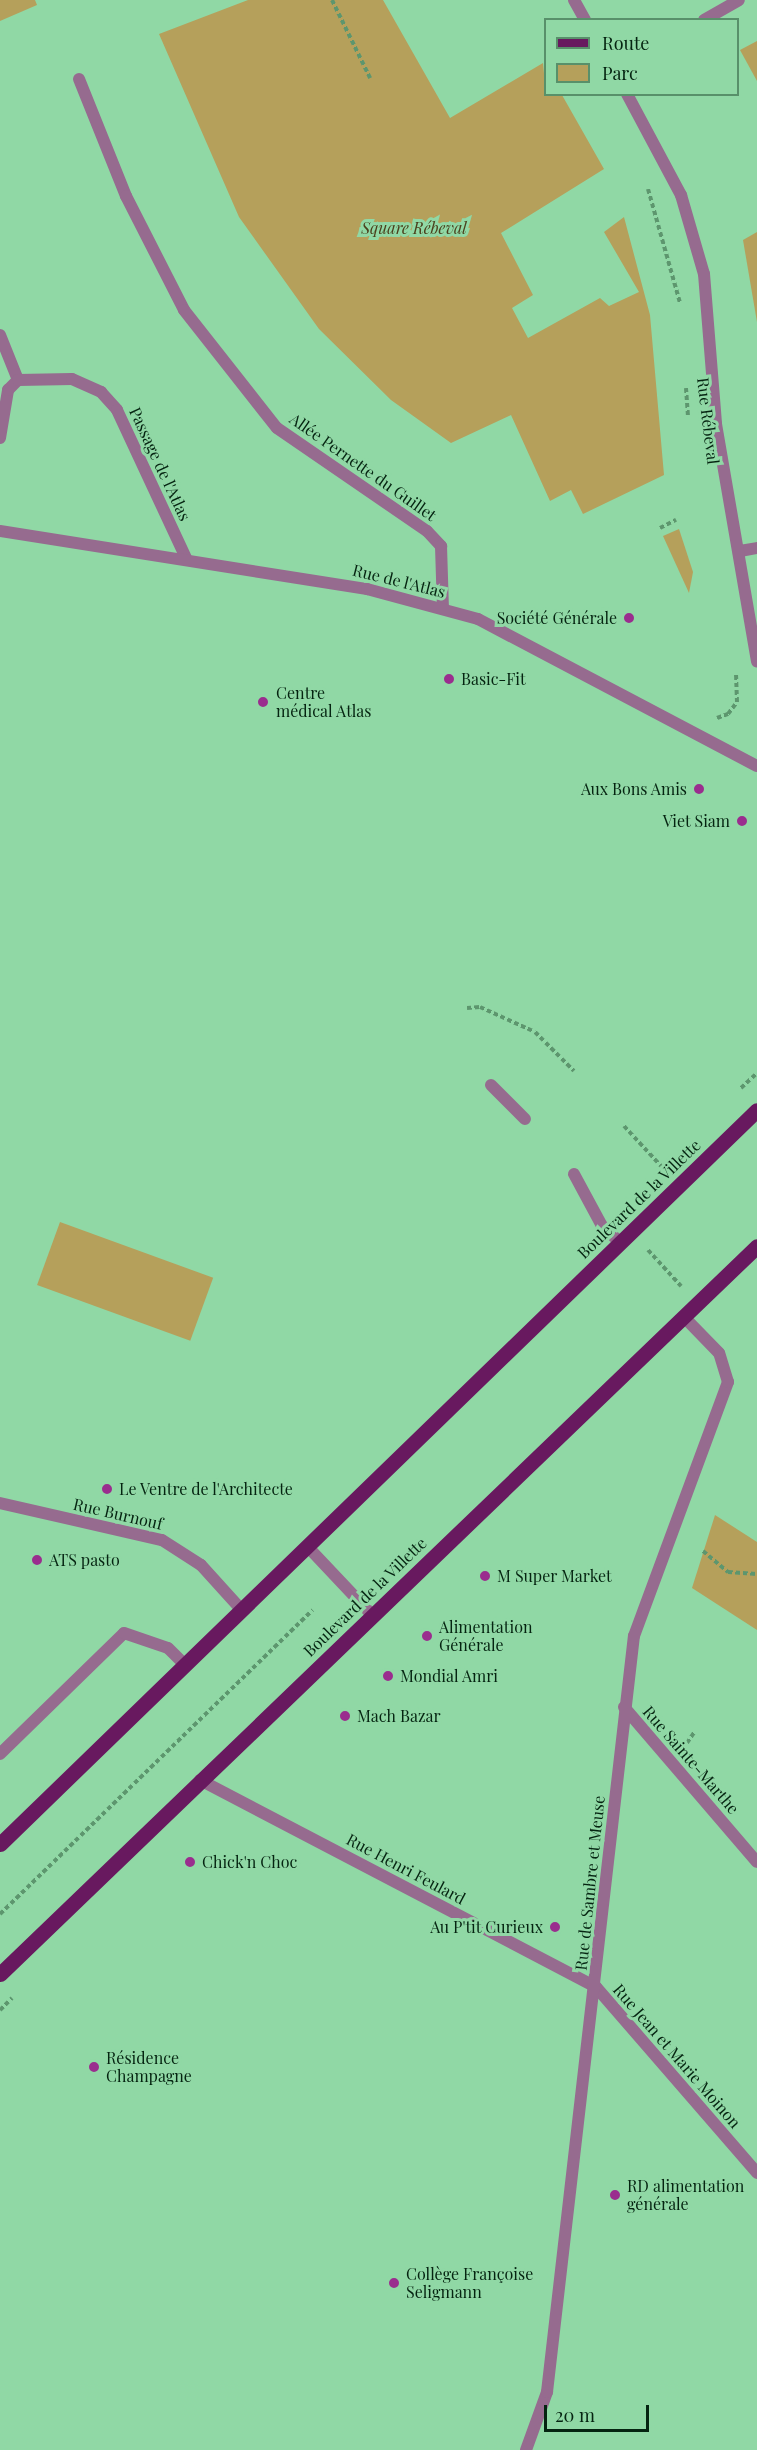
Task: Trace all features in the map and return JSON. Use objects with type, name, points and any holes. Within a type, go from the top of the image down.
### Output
[{"type":"main road","name":"Boulevard de la Villette","points":[[0,1844],[239,1607],[307,1546],[757,1110]]},
{"type":"main road","name":"Boulevard de la Villette","points":[[0,1974],[371,1614],[698,1305],[757,1246]]},
{"type":"street","points":[[574,0],[584,18]]},
{"type":"street","points":[[708,18],[739,0]]},
{"type":"street","name":"Allée Pernette du Guillet","points":[[79,79],[126,196],[184,310],[277,428],[401,512],[441,546],[443,609]]},
{"type":"street","name":"Rue Rébeval","points":[[628,96],[681,195],[704,274],[716,424],[740,551],[757,661]]},
{"type":"street","points":[[0,334],[18,380],[8,390],[0,438]]},
{"type":"street","name":"Passage de l'Atlas","points":[[18,380],[72,379],[110,399],[186,558]]},
{"type":"street","name":"Rue de l'Atlas","points":[[0,531],[186,558],[367,589],[478,619],[757,766]]},
{"type":"street","points":[[740,551],[757,548]]},
{"type":"street","points":[[491,1085],[525,1119]]},
{"type":"street","points":[[574,1174],[602,1226],[625,1237]]},
{"type":"street","name":"Rue de Sambre et Meuse","points":[[526,2450],[547,2392],[596,1987],[624,1707],[634,1636],[728,1382],[719,1353],[684,1317]]},
{"type":"street","name":"Rue Burnouf","points":[[0,1503],[162,1540],[201,1565],[239,1607]]},
{"type":"street","points":[[307,1546],[371,1614]]},
{"type":"street","points":[[0,1755],[124,1633],[168,1648],[183,1663]]},
{"type":"street","name":"Rue Sainte-Marthe","points":[[624,1707],[757,1862]]},
{"type":"street","name":"Rue Henri Feulard","points":[[200,1780],[596,1987]]},
{"type":"street","name":"Rue Jean et Marie Moinon","points":[[596,1987],[757,2174]]},
{"type":"path","points":[[332,0],[370,78]]},
{"type":"path","points":[[646,184],[668,251],[681,313]]},
{"type":"path","name":"Rue Rébeval","points":[[686,381],[689,423]]},
{"type":"path","points":[[660,528],[676,520]]},
{"type":"path","points":[[682,725],[728,714],[739,691],[735,670]]},
{"type":"path","points":[[467,1008],[480,1007],[535,1032],[574,1071]]},
{"type":"path","points":[[624,1126],[681,1183]]},
{"type":"path","points":[[625,1237],[698,1305]]},
{"type":"path","points":[[703,1551],[728,1572],[757,1574]]},
{"type":"path","points":[[0,1914],[313,1610]]},
{"type":"green space","points":[[0,0],[35,0],[37,5],[0,21]]},
{"type":"green space","name":"Square Rébeval","points":[[248,0],[383,0],[450,118],[543,63],[544,96],[563,96],[604,169],[501,233],[533,295],[512,308],[528,338],[600,298],[609,306],[639,292],[604,232],[624,217],[650,315],[664,475],[583,514],[571,490],[550,501],[511,415],[451,443],[391,400],[319,329],[239,217],[159,34]]},
{"type":"green space","points":[[757,41],[757,81],[740,50]]},
{"type":"green space","points":[[757,232],[757,322],[743,240]]},
{"type":"green space","points":[[679,529],[693,572],[689,593],[663,536]]},
{"type":"green space","points":[[60,1222],[213,1278],[190,1341],[37,1285]]},
{"type":"green space","points":[[715,1515],[757,1542],[757,1630],[692,1588]]},
{"type":"place","name":"Société Générale","points":[[629,618]]},
{"type":"place","name":"Basic-Fit","points":[[449,679]]},
{"type":"place","name":"Centre médical Atlas","points":[[263,702]]},
{"type":"place","name":"Aux Bons Amis","points":[[699,789]]},
{"type":"place","name":"Viet Siam","points":[[742,821]]},
{"type":"place","name":"Le Ventre de l'Architecte","points":[[107,1489]]},
{"type":"place","name":"ATS pasto","points":[[37,1560]]},
{"type":"place","name":"M Super Market","points":[[485,1576]]},
{"type":"place","name":"Alimentation Générale","points":[[427,1636]]},
{"type":"place","name":"Mondial Amri","points":[[388,1676]]},
{"type":"place","name":"Mach Bazar","points":[[345,1716]]},
{"type":"place","name":"Chick'n Choc","points":[[190,1862]]},
{"type":"place","name":"Au P'tit Curieux","points":[[555,1927]]},
{"type":"place","name":"Résidence Champagne","points":[[94,2067]]},
{"type":"place","name":"RD alimentation générale","points":[[615,2195]]},
{"type":"place","name":"Collège Françoise Seligmann","points":[[394,2283]]}]
